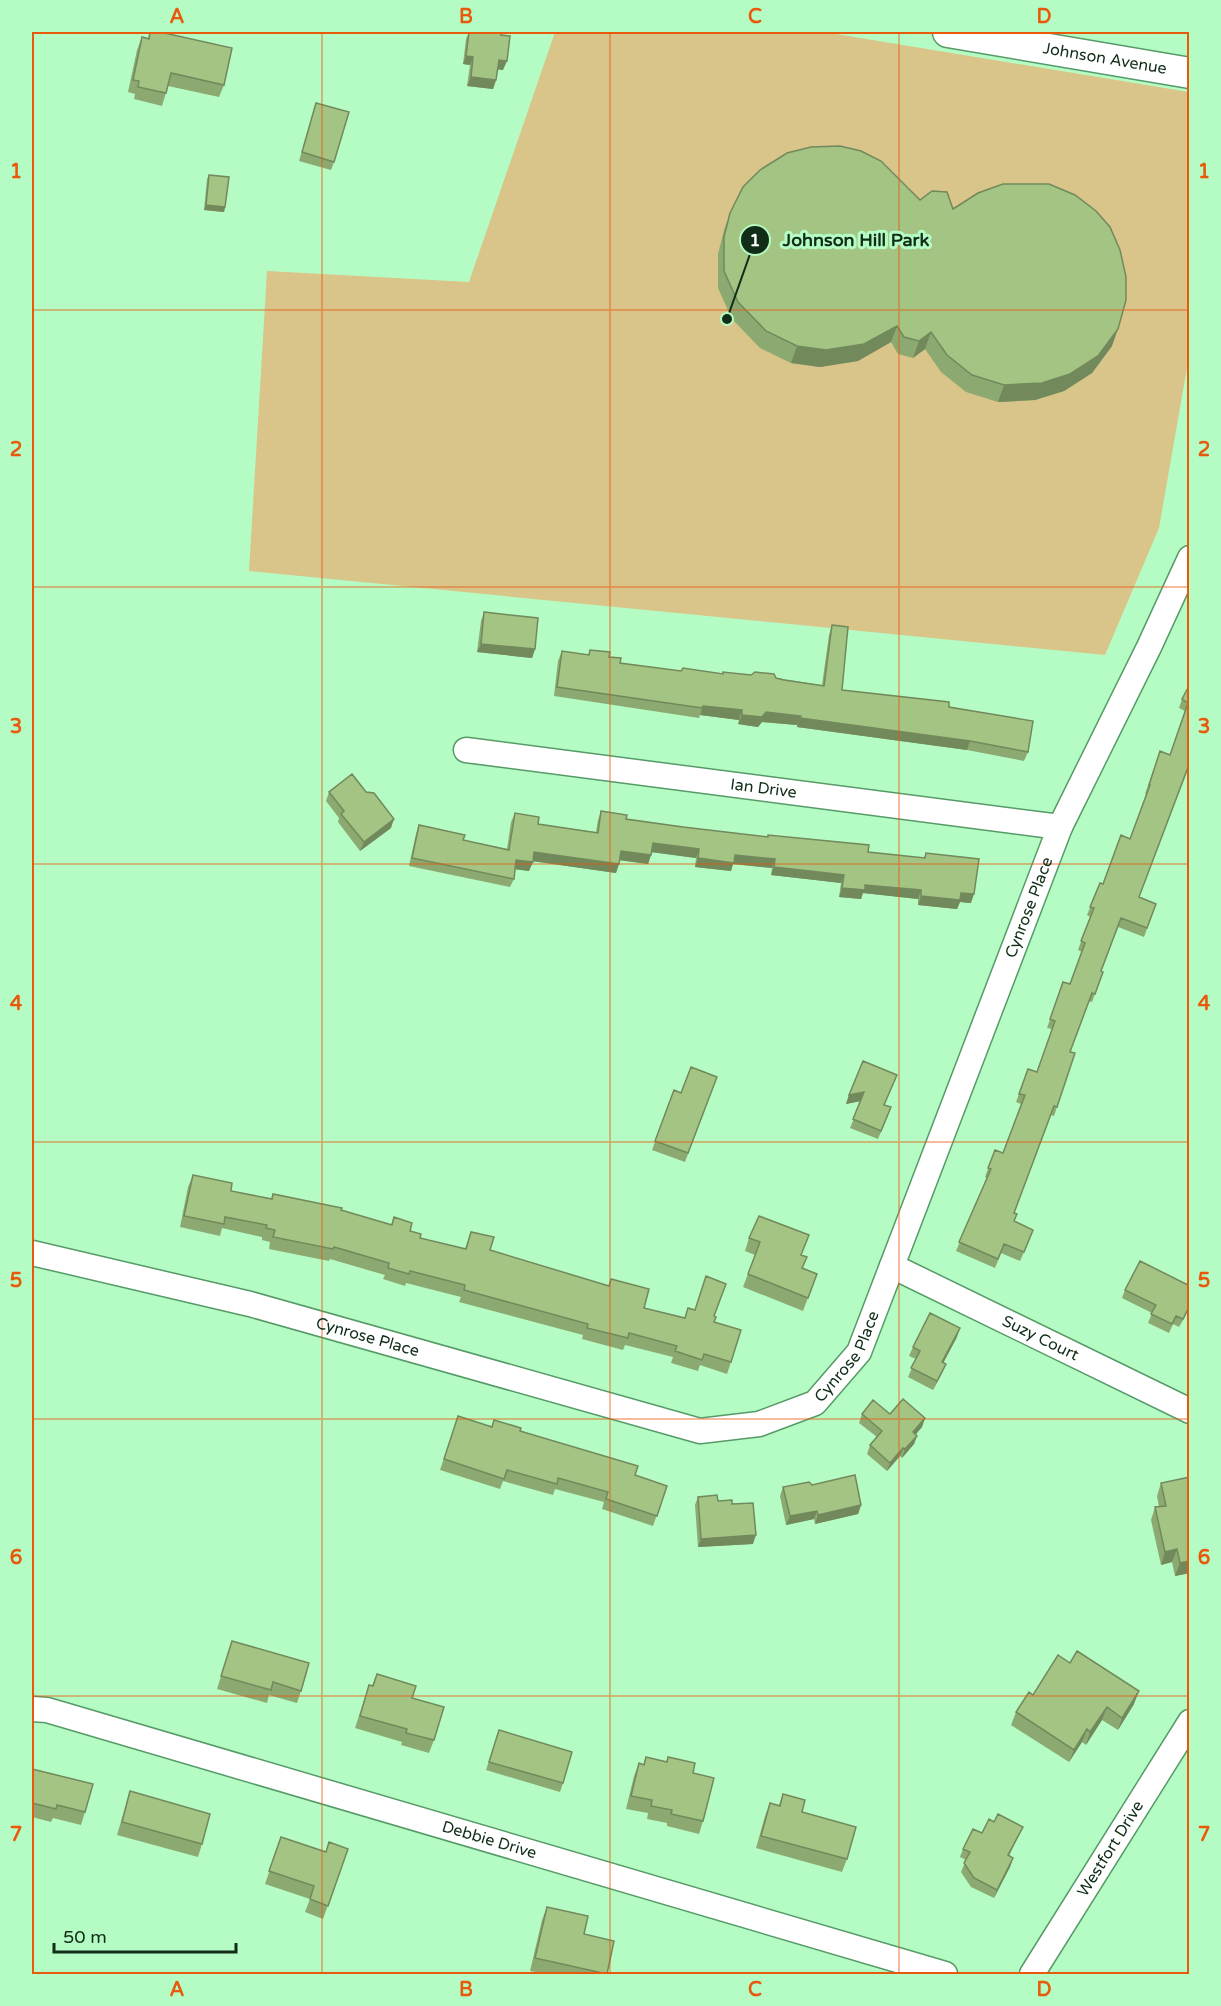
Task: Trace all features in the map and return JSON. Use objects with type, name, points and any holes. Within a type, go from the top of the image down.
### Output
[{"type":"street","name":"Johnson Avenue","points":[[948,32],[1190,73]]},
{"type":"street","name":"Cynrose Place","points":[[32,1253],[250,1304],[699,1431],[759,1424],[815,1402],[859,1352],[1060,826],[1144,657],[1190,558]]},
{"type":"street","name":"Ian Drive","points":[[466,750],[1060,826]]},
{"type":"street","name":"Suzy Court","points":[[892,1266],[1190,1411]]},
{"type":"street","name":"Debbie Drive","points":[[32,1709],[47,1710],[69,1716],[945,1974]]},
{"type":"street","name":"Westfort Drive","points":[[1032,1974],[1190,1722]]},
{"type":"shaded area","points":[[555,32],[824,32],[1189,92],[1189,356],[1159,528],[1105,655],[249,571],[267,271],[469,282]]},
{"type":"building","points":[[150,32],[160,32],[232,48],[224,85],[171,73],[166,93],[138,87],[139,81],[133,80],[142,37],[149,39]]},
{"type":"building","points":[[469,32],[502,32],[501,35],[510,36],[507,61],[499,60],[496,80],[471,77],[473,57],[466,56]]},
{"type":"building","points":[[316,103],[349,112],[334,162],[302,152]]},
{"type":"building","points":[[840,146],[861,151],[881,161],[920,200],[932,191],[947,192],[953,209],[978,193],[1003,184],[1049,184],[1075,195],[1096,211],[1110,227],[1120,250],[1126,277],[1126,300],[1118,329],[1098,356],[1070,374],[1042,383],[1004,385],[972,375],[947,355],[931,332],[919,341],[904,337],[897,326],[864,344],[826,350],[797,346],[766,331],[738,302],[724,271],[724,237],[730,213],[743,187],[760,170],[787,153],[811,147]]},
{"type":"building","points":[[209,175],[229,177],[225,207],[206,205]]},
{"type":"building","points":[[484,612],[538,618],[535,649],[481,644]]},
{"type":"building","points":[[832,625],[848,627],[842,690],[949,702],[949,707],[1033,721],[1028,752],[970,741],[800,718],[801,716],[766,712],[762,717],[742,715],[742,710],[703,706],[702,708],[557,687],[562,651],[589,655],[590,650],[610,652],[609,657],[621,658],[620,663],[723,674],[723,672],[751,675],[755,672],[774,674],[776,678],[784,680],[824,686]]},
{"type":"building","points":[[1190,684],[1190,762],[1139,897],[1156,904],[1147,928],[1121,918],[1095,994],[1092,993],[1070,1052],[1075,1053],[1057,1107],[1054,1106],[1014,1213],[1017,1214],[1014,1221],[1033,1230],[1024,1252],[1004,1244],[998,1259],[959,1242],[991,1169],[988,1168],[995,1150],[1003,1153],[1025,1095],[1019,1094],[1028,1069],[1037,1072],[1055,1021],[1050,1019],[1063,982],[1070,984],[1085,943],[1081,941],[1094,908],[1090,907],[1100,883],[1103,884],[1121,835],[1130,839],[1160,751],[1170,755],[1188,703],[1182,699]]},
{"type":"building","points":[[352,774],[366,792],[374,793],[394,819],[364,842],[341,814],[344,811],[329,792]]},
{"type":"building","points":[[601,811],[627,815],[626,819],[683,827],[869,845],[868,852],[925,858],[926,853],[979,859],[974,894],[961,893],[960,900],[921,896],[921,890],[865,885],[865,890],[842,888],[844,875],[774,867],[775,859],[735,855],[734,863],[698,858],[699,849],[653,843],[651,855],[621,851],[619,864],[534,852],[533,862],[516,860],[514,879],[412,858],[419,825],[465,835],[463,840],[509,850],[515,813],[539,817],[538,824],[598,833]]},
{"type":"building","points":[[863,1061],[897,1075],[884,1105],[891,1107],[881,1131],[853,1119],[864,1092],[849,1095]]},
{"type":"building","points":[[691,1067],[717,1077],[688,1153],[655,1141],[674,1090],[681,1093]]},
{"type":"building","points":[[193,1175],[232,1183],[231,1191],[272,1199],[273,1194],[342,1208],[341,1210],[392,1225],[394,1217],[412,1223],[410,1231],[421,1234],[420,1238],[466,1249],[471,1232],[494,1237],[490,1250],[609,1286],[611,1279],[649,1289],[644,1308],[685,1318],[688,1308],[695,1310],[706,1276],[726,1284],[714,1316],[716,1317],[714,1322],[741,1330],[731,1362],[704,1354],[702,1360],[675,1351],[677,1346],[629,1333],[628,1338],[587,1328],[588,1324],[464,1290],[465,1285],[410,1271],[409,1274],[388,1268],[389,1263],[334,1247],[333,1249],[273,1237],[275,1230],[266,1228],[267,1225],[225,1217],[224,1224],[184,1216]]},
{"type":"building","points":[[759,1216],[809,1235],[801,1255],[807,1257],[802,1268],[817,1274],[808,1298],[748,1274],[760,1242],[749,1238]]},
{"type":"building","points":[[1140,1261],[1190,1286],[1190,1305],[1183,1319],[1176,1316],[1172,1324],[1151,1314],[1156,1305],[1125,1290]]},
{"type":"building","points":[[930,1313],[960,1328],[942,1362],[946,1364],[937,1381],[911,1368],[920,1351],[913,1347]]},
{"type":"building","points":[[903,1399],[925,1418],[913,1432],[917,1436],[890,1463],[870,1445],[882,1431],[862,1414],[873,1400],[890,1414]]},
{"type":"building","points":[[458,1416],[492,1427],[494,1420],[521,1428],[520,1431],[638,1466],[635,1475],[667,1486],[657,1516],[606,1499],[608,1492],[558,1478],[557,1484],[507,1470],[504,1479],[444,1459]]},
{"type":"building","points":[[855,1475],[861,1505],[818,1515],[817,1511],[790,1516],[783,1487],[809,1482],[812,1485]]},
{"type":"building","points":[[1190,1477],[1190,1561],[1180,1563],[1177,1549],[1165,1552],[1155,1507],[1166,1506],[1161,1483]]},
{"type":"building","points":[[717,1495],[718,1501],[732,1500],[732,1504],[753,1503],[756,1535],[701,1539],[698,1497]]},
{"type":"building","points":[[232,1641],[309,1663],[301,1691],[273,1682],[271,1690],[221,1676]]},
{"type":"building","points":[[1077,1651],[1139,1691],[1122,1718],[1107,1707],[1090,1732],[1087,1729],[1074,1750],[1016,1712],[1029,1692],[1033,1695],[1058,1655],[1070,1663]]},
{"type":"building","points":[[377,1674],[416,1686],[412,1698],[444,1707],[434,1740],[406,1733],[407,1729],[360,1716],[369,1685],[373,1686]]},
{"type":"building","points":[[499,1730],[572,1752],[563,1783],[489,1762]]},
{"type":"building","points":[[646,1757],[667,1762],[668,1757],[695,1763],[693,1773],[714,1778],[703,1821],[671,1814],[672,1810],[651,1806],[652,1800],[631,1796],[639,1763],[644,1765]]},
{"type":"building","points":[[32,1769],[93,1784],[85,1812],[57,1805],[56,1809],[32,1803]]},
{"type":"building","points":[[130,1791],[210,1814],[202,1844],[122,1822]]},
{"type":"building","points":[[783,1794],[805,1800],[802,1812],[856,1827],[847,1859],[761,1836],[770,1803],[780,1806]]},
{"type":"building","points":[[998,1814],[1023,1827],[1008,1855],[1013,1858],[997,1890],[974,1878],[964,1863],[970,1852],[963,1849],[973,1829],[982,1833],[989,1819],[994,1822]]},
{"type":"building","points":[[281,1837],[326,1852],[329,1842],[348,1849],[328,1906],[310,1899],[314,1886],[269,1871]]},
{"type":"building","points":[[547,1907],[588,1916],[584,1934],[614,1941],[607,1974],[535,1958]]},
{"type":"place","name":"Johnson Hill Park","points":[[727,319]]}]
